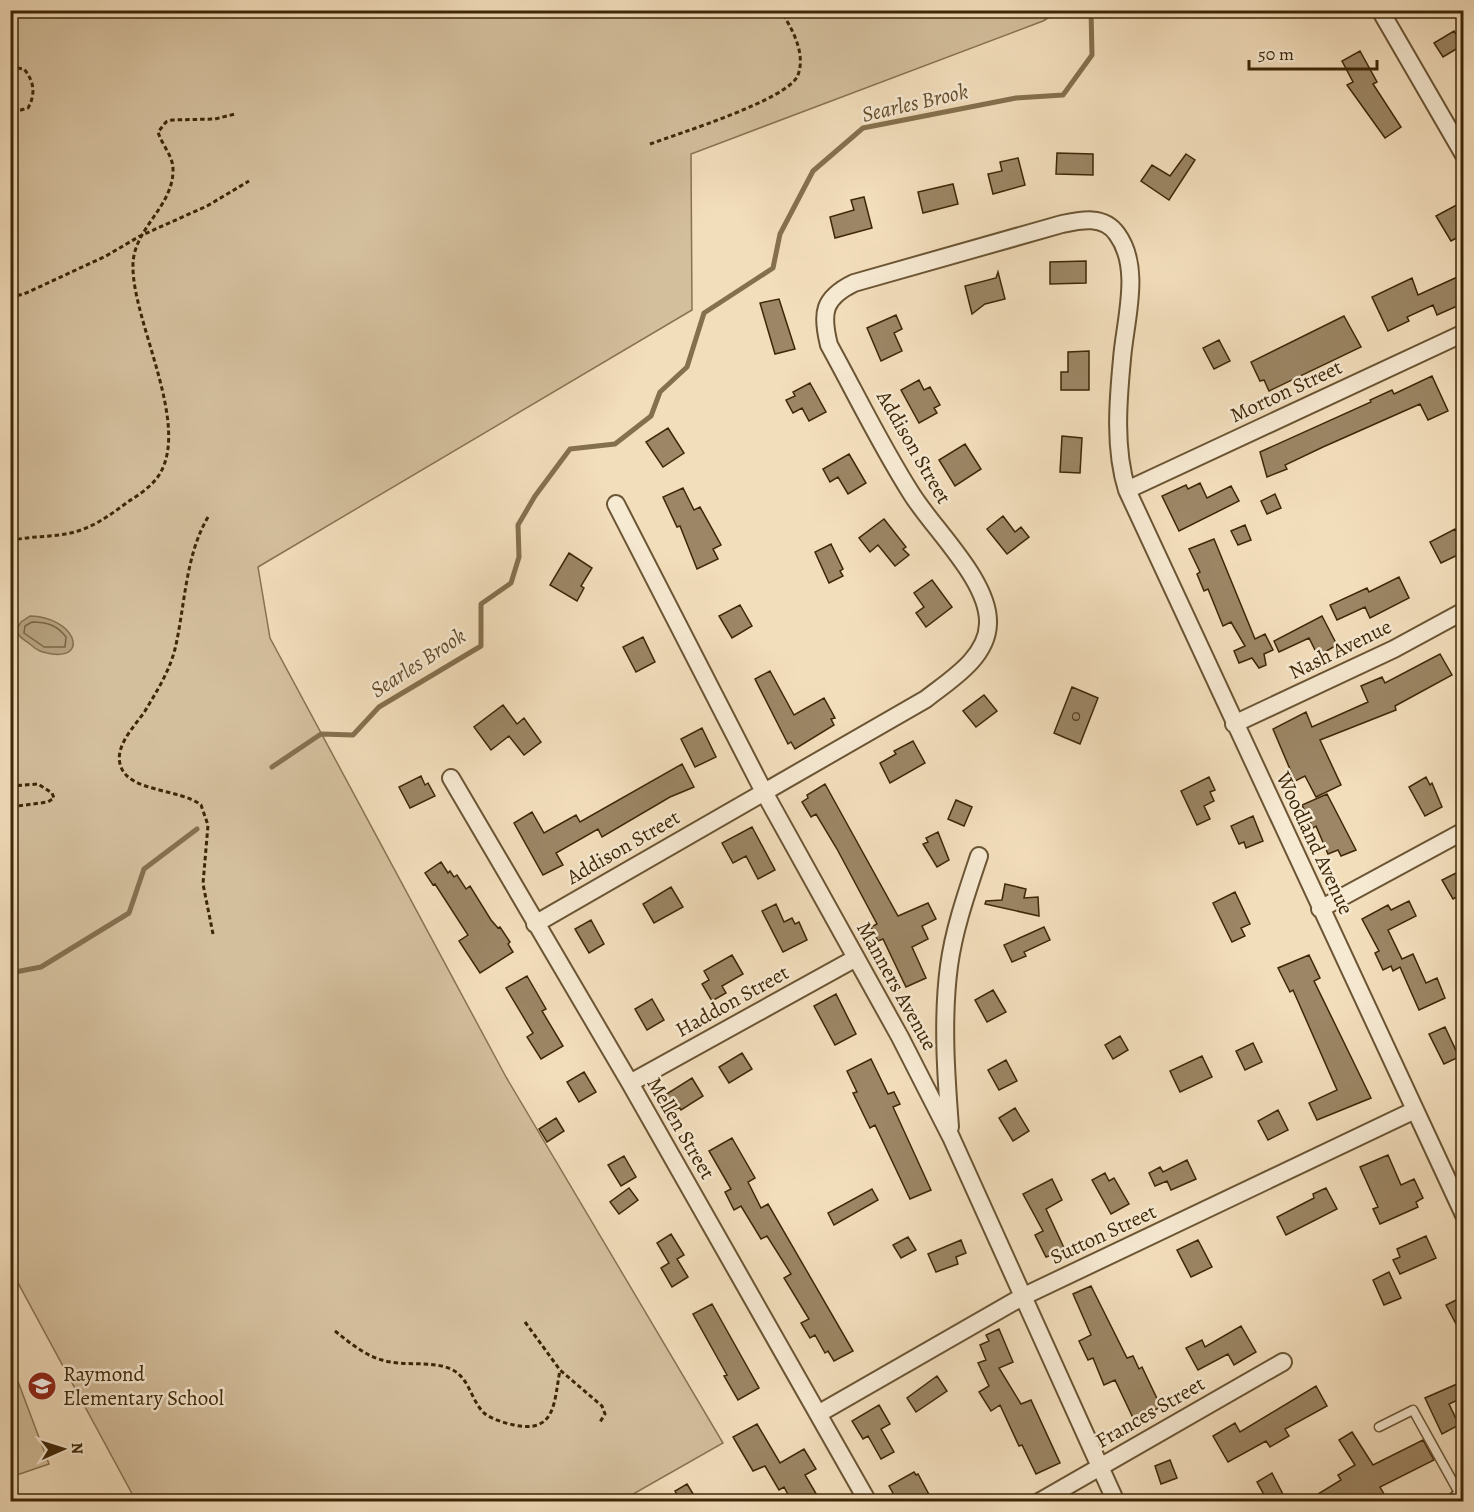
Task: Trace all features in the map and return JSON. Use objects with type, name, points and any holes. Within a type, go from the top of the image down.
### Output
[{"type":"street","points":[[1380,10],[1464,155]]},
{"type":"street","name":"Addison Street","points":[[535,924],[926,699],[969,664],[981,649],[988,626],[987,604],[975,582],[910,493],[829,345],[824,325],[826,308],[838,291],[854,283],[1082,219],[1097,220],[1115,231],[1126,250],[1129,276],[1119,414],[1119,456],[1127,490]]},
{"type":"street","name":"Morton Street","points":[[1127,490],[1464,333]]},
{"type":"street","name":"Woodland Avenue","points":[[1127,490],[1464,1215]]},
{"type":"street","name":"Manners Avenue","points":[[616,504],[764,792],[900,1038],[951,1137],[1116,1502]]},
{"type":"street","name":"Nash Avenue","points":[[1234,724],[1394,649],[1464,611]]},
{"type":"street","name":"Mellen Street","points":[[451,778],[630,1083],[868,1502]]},
{"type":"street","points":[[1320,909],[1464,831]]},
{"type":"street","points":[[951,1137],[947,1085],[949,966],[959,917],[979,856]]},
{"type":"street","name":"Haddon Street","points":[[630,1083],[856,958]]},
{"type":"street","name":"Sutton Street","points":[[818,1414],[1022,1297],[1415,1110]]},
{"type":"street","name":"Frances Street","points":[[1039,1502],[1283,1362]]},
{"type":"lane","points":[[1379,1426],[1413,1410],[1462,1500]]},
{"type":"path","points":[[650,144],[765,100],[788,88],[799,74],[800,61],[796,39],[780,10]]},
{"type":"path","points":[[10,67],[24,69],[32,81],[33,89],[28,108],[10,113]]},
{"type":"path","points":[[10,541],[77,531],[107,517],[147,488],[163,466],[169,432],[166,411],[136,295],[134,249],[172,182],[171,160],[160,138],[159,128],[172,120],[215,119],[235,114]]},
{"type":"path","points":[[10,297],[106,256],[140,236],[207,206],[249,181]]},
{"type":"path","points":[[208,517],[194,553],[171,660],[163,681],[126,739],[120,760],[121,767],[131,780],[189,797],[201,805],[206,814],[208,825],[203,884],[213,934]]},
{"type":"path","points":[[10,786],[38,784],[52,792],[54,798],[48,802],[10,807]]},
{"type":"path","points":[[525,1322],[560,1370],[602,1406],[605,1414],[600,1422]]},
{"type":"path","points":[[335,1331],[363,1352],[382,1360],[450,1369],[467,1383],[482,1411],[509,1424],[528,1428],[540,1426],[549,1417],[560,1370]]},
{"type":"shaded area","points":[[10,11],[1060,11],[1043,21],[691,154],[692,310],[258,567],[270,638],[506,1077],[723,1443],[621,1501],[136,1501],[11,1270]]},
{"type":"shaded area","points":[[11,1363],[49,1464],[10,1477]]},
{"type":"water","points":[[30,616],[58,623],[72,637],[73,644],[70,650],[64,654],[43,652],[22,638],[17,629],[21,622]]},
{"type":"building","points":[[1454,31],[1463,45],[1443,57],[1434,43]]},
{"type":"building","points":[[1360,51],[1377,82],[1373,84],[1401,127],[1385,138],[1347,85],[1353,82],[1342,61]]},
{"type":"building","points":[[1057,153],[1093,154],[1093,175],[1056,174]]},
{"type":"building","points":[[1186,154],[1195,160],[1169,200],[1141,181],[1152,165],[1170,176]]},
{"type":"building","points":[[1018,158],[1025,185],[993,194],[988,174],[1002,171],[1000,162]]},
{"type":"building","points":[[953,184],[958,204],[923,213],[918,192]]},
{"type":"building","points":[[864,197],[872,228],[835,238],[830,217],[854,210],[851,200]]},
{"type":"building","points":[[1464,201],[1464,234],[1451,241],[1436,216]]},
{"type":"building","points":[[1086,261],[1086,283],[1050,284],[1050,262]]},
{"type":"building","points":[[998,272],[1005,299],[985,304],[972,314],[965,286],[996,278]]},
{"type":"building","points":[[1464,274],[1464,303],[1437,315],[1433,305],[1407,317],[1409,321],[1388,331],[1372,297],[1412,278],[1418,295]]},
{"type":"building","points":[[779,299],[795,349],[775,354],[760,303]]},
{"type":"building","points":[[896,315],[902,329],[894,333],[902,351],[881,361],[867,328]]},
{"type":"building","points":[[1344,316],[1361,347],[1269,391],[1264,380],[1260,381],[1251,362]]},
{"type":"building","points":[[1219,340],[1230,361],[1214,369],[1203,348]]},
{"type":"building","points":[[1089,351],[1089,390],[1061,390],[1061,372],[1068,372],[1068,352]]},
{"type":"building","points":[[1432,376],[1448,411],[1428,420],[1420,404],[1285,465],[1287,469],[1267,477],[1260,452],[1371,402],[1370,400],[1392,390],[1394,394]]},
{"type":"building","points":[[919,380],[924,390],[930,387],[940,405],[934,408],[937,413],[919,423],[901,390]]},
{"type":"building","points":[[810,383],[826,412],[809,421],[802,408],[793,413],[786,400],[795,396],[793,392]]},
{"type":"building","points":[[668,428],[684,453],[663,467],[646,442]]},
{"type":"building","points":[[1062,436],[1082,438],[1080,473],[1060,472]]},
{"type":"building","points":[[965,444],[981,469],[955,486],[939,460]]},
{"type":"building","points":[[849,454],[866,483],[848,494],[838,477],[830,482],[823,469]]},
{"type":"building","points":[[1200,483],[1207,498],[1231,486],[1239,501],[1179,531],[1162,496],[1186,485],[1188,489]]},
{"type":"building","points":[[683,488],[694,510],[700,507],[721,545],[713,549],[718,559],[697,569],[680,526],[677,527],[663,497]]},
{"type":"building","points":[[1275,494],[1281,508],[1267,514],[1261,501]]},
{"type":"building","points":[[1003,516],[1015,532],[1021,527],[1029,537],[1007,554],[987,529]]},
{"type":"building","points":[[884,519],[906,547],[903,549],[909,555],[895,566],[878,545],[870,552],[859,538]]},
{"type":"building","points":[[1245,525],[1251,540],[1238,545],[1231,531]]},
{"type":"building","points":[[1455,529],[1464,545],[1464,552],[1441,563],[1430,542]]},
{"type":"building","points":[[1214,539],[1255,639],[1265,634],[1273,650],[1264,654],[1266,665],[1259,668],[1252,658],[1239,663],[1234,651],[1245,646],[1231,622],[1223,626],[1208,589],[1204,591],[1197,574],[1200,572],[1189,549]]},
{"type":"building","points":[[831,544],[843,569],[840,571],[843,576],[829,583],[815,552]]},
{"type":"building","points":[[569,553],[592,568],[581,586],[584,588],[577,601],[550,585]]},
{"type":"building","points":[[1399,577],[1409,598],[1370,618],[1365,607],[1337,620],[1330,605],[1367,588],[1369,592]]},
{"type":"building","points":[[932,580],[952,607],[926,627],[916,613],[924,607],[914,593]]},
{"type":"building","points":[[740,605],[752,626],[732,638],[719,616]]},
{"type":"building","points":[[1322,616],[1337,645],[1318,656],[1309,638],[1279,652],[1274,641]]},
{"type":"building","points":[[643,637],[655,662],[636,672],[623,647]]},
{"type":"building","points":[[1440,654],[1452,675],[1395,706],[1396,710],[1320,740],[1341,785],[1316,797],[1305,776],[1295,781],[1273,729],[1306,712],[1312,727],[1368,702],[1361,686],[1382,677],[1385,683]]},
{"type":"building","points":[[770,671],[794,715],[824,698],[835,718],[831,719],[834,725],[795,749],[791,742],[788,744],[755,679]]},
{"type":"building","points":[[1072,687],[1098,698],[1080,744],[1054,733]]},
{"type":"building","points":[[984,695],[997,711],[976,727],[963,711]]},
{"type":"building","points":[[503,705],[517,724],[524,718],[541,742],[524,755],[509,736],[491,750],[474,727]]},
{"type":"building","points":[[702,728],[716,757],[695,767],[681,739]]},
{"type":"building","points":[[913,741],[925,763],[890,783],[880,763],[896,754],[894,751]]},
{"type":"building","points":[[682,764],[694,787],[670,797],[602,837],[598,829],[556,853],[563,865],[543,875],[514,823],[532,812],[544,833],[576,815],[580,822]]},
{"type":"building","points":[[421,776],[425,785],[428,783],[435,796],[410,808],[399,787]]},
{"type":"building","points":[[1209,777],[1215,790],[1210,792],[1214,801],[1204,806],[1210,819],[1197,825],[1181,791]]},
{"type":"building","points":[[1426,777],[1430,785],[1432,783],[1442,807],[1425,816],[1409,787]]},
{"type":"building","points":[[825,784],[898,916],[928,903],[936,919],[922,926],[928,939],[912,947],[926,978],[906,987],[883,939],[878,941],[871,927],[877,924],[837,849],[816,814],[811,817],[802,802],[808,798],[807,795]]},
{"type":"building","points":[[1327,794],[1356,850],[1341,856],[1338,850],[1328,854],[1316,826],[1313,828],[1302,805]]},
{"type":"building","points":[[956,800],[972,807],[964,826],[948,819]]},
{"type":"building","points":[[1253,816],[1263,841],[1246,848],[1244,842],[1239,844],[1231,826]]},
{"type":"building","points":[[752,827],[775,870],[758,879],[746,856],[733,863],[722,843]]},
{"type":"building","points":[[938,832],[949,860],[937,867],[923,844],[928,842],[926,838]]},
{"type":"building","points":[[441,862],[448,873],[450,871],[454,877],[457,875],[466,889],[470,886],[491,920],[498,928],[500,927],[510,942],[508,944],[513,952],[480,973],[459,941],[468,935],[435,884],[433,885],[425,873]]},
{"type":"building","points":[[1464,869],[1464,893],[1453,899],[1442,880]]},
{"type":"building","points":[[1005,884],[1026,889],[1024,898],[1038,897],[1039,916],[985,904],[986,901],[1002,900]]},
{"type":"building","points":[[671,887],[683,907],[654,923],[643,904]]},
{"type":"building","points":[[1235,892],[1250,924],[1241,928],[1245,936],[1232,942],[1213,903]]},
{"type":"building","points":[[1409,901],[1416,916],[1388,930],[1402,959],[1413,954],[1426,983],[1437,978],[1445,998],[1419,1010],[1400,967],[1393,971],[1391,966],[1383,970],[1375,953],[1379,951],[1362,919],[1388,905],[1391,910]]},
{"type":"building","points":[[776,904],[784,922],[792,918],[795,924],[799,922],[807,940],[783,952],[762,911]]},
{"type":"building","points":[[591,920],[604,944],[589,953],[575,929]]},
{"type":"building","points":[[1044,927],[1050,940],[1024,952],[1026,956],[1012,962],[1004,945]]},
{"type":"building","points":[[732,955],[743,974],[722,986],[726,993],[712,1001],[702,984],[709,980],[704,971]]},
{"type":"building","points":[[1309,955],[1320,978],[1314,981],[1371,1098],[1317,1120],[1309,1103],[1337,1090],[1293,990],[1290,992],[1278,968]]},
{"type":"building","points":[[527,976],[546,1009],[542,1011],[563,1046],[541,1059],[527,1037],[533,1033],[506,988]]},
{"type":"building","points":[[993,990],[1006,1012],[987,1022],[975,1000]]},
{"type":"building","points":[[836,994],[856,1034],[835,1045],[814,1006]]},
{"type":"building","points":[[652,999],[664,1020],[647,1030],[635,1009]]},
{"type":"building","points":[[1445,1027],[1459,1057],[1444,1064],[1429,1034]]},
{"type":"building","points":[[1120,1036],[1128,1050],[1113,1059],[1105,1045]]},
{"type":"building","points":[[1253,1043],[1262,1062],[1245,1070],[1236,1051]]},
{"type":"building","points":[[742,1053],[752,1069],[729,1083],[719,1067]]},
{"type":"building","points":[[1202,1056],[1212,1077],[1180,1092],[1170,1071]]},
{"type":"building","points":[[871,1059],[888,1094],[894,1092],[900,1104],[893,1107],[931,1190],[910,1199],[875,1125],[870,1128],[853,1093],[857,1092],[847,1071]]},
{"type":"building","points":[[1006,1060],[1017,1081],[999,1090],[988,1070]]},
{"type":"building","points":[[584,1072],[596,1092],[579,1102],[567,1082]]},
{"type":"building","points":[[692,1078],[703,1096],[681,1110],[679,1107],[674,1110],[665,1095]]},
{"type":"building","points":[[1015,1108],[1029,1131],[1013,1141],[999,1118]]},
{"type":"building","points":[[1278,1110],[1288,1130],[1268,1140],[1258,1121]]},
{"type":"building","points":[[556,1118],[564,1131],[547,1142],[539,1129]]},
{"type":"building","points":[[732,1138],[755,1178],[748,1182],[761,1208],[768,1204],[853,1351],[834,1361],[828,1351],[825,1353],[815,1335],[810,1338],[801,1323],[809,1319],[784,1278],[791,1274],[767,1236],[761,1239],[741,1206],[734,1210],[725,1192],[731,1189],[709,1151]]},
{"type":"building","points":[[1388,1155],[1401,1185],[1414,1179],[1423,1198],[1416,1202],[1418,1207],[1380,1224],[1373,1209],[1378,1207],[1360,1167]]},
{"type":"building","points":[[624,1156],[636,1177],[621,1186],[608,1165]]},
{"type":"building","points":[[1187,1160],[1196,1179],[1171,1190],[1167,1181],[1155,1186],[1149,1173],[1160,1167],[1163,1172]]},
{"type":"building","points":[[1105,1173],[1109,1181],[1114,1178],[1129,1204],[1111,1214],[1092,1180]]},
{"type":"building","points":[[1052,1179],[1062,1200],[1046,1209],[1065,1250],[1046,1257],[1035,1235],[1043,1231],[1023,1194]]},
{"type":"building","points":[[629,1188],[638,1200],[619,1214],[610,1202]]},
{"type":"building","points":[[1326,1188],[1337,1209],[1286,1235],[1277,1217],[1314,1198],[1313,1194]]},
{"type":"building","points":[[872,1189],[878,1200],[834,1225],[828,1213]]},
{"type":"building","points":[[671,1234],[684,1255],[677,1259],[688,1277],[672,1287],[661,1268],[669,1263],[657,1243]]},
{"type":"building","points":[[1426,1236],[1436,1258],[1400,1274],[1393,1260],[1400,1257],[1397,1249]]},
{"type":"building","points":[[908,1237],[916,1250],[901,1258],[893,1245]]},
{"type":"building","points":[[961,1240],[966,1253],[956,1257],[958,1264],[936,1272],[928,1254]]},
{"type":"building","points":[[1198,1240],[1212,1267],[1191,1277],[1177,1250]]},
{"type":"building","points":[[1389,1272],[1401,1298],[1384,1305],[1373,1280]]},
{"type":"building","points":[[1091,1286],[1127,1358],[1133,1356],[1139,1369],[1142,1367],[1161,1407],[1134,1420],[1115,1380],[1104,1385],[1093,1358],[1088,1360],[1079,1341],[1091,1335],[1073,1294]]},
{"type":"building","points":[[1464,1296],[1464,1339],[1446,1305]]},
{"type":"building","points":[[712,1304],[759,1388],[738,1400],[724,1376],[727,1375],[693,1314]]},
{"type":"building","points":[[1241,1326],[1256,1352],[1234,1365],[1228,1354],[1198,1370],[1186,1348],[1202,1340],[1205,1347]]},
{"type":"building","points":[[999,1329],[1013,1362],[999,1368],[1021,1404],[1031,1400],[1060,1463],[1036,1474],[1022,1445],[1019,1446],[1000,1405],[991,1411],[979,1392],[989,1386],[978,1363],[986,1360],[980,1345],[989,1341],[986,1335]]},
{"type":"building","points":[[937,1376],[947,1391],[916,1412],[907,1398]]},
{"type":"building","points":[[1464,1381],[1464,1397],[1449,1404],[1459,1425],[1442,1434],[1425,1398]]},
{"type":"building","points":[[1316,1386],[1327,1406],[1285,1429],[1289,1436],[1270,1447],[1266,1441],[1228,1462],[1213,1436],[1235,1423],[1240,1432]]},
{"type":"building","points":[[879,1405],[890,1424],[881,1429],[894,1452],[881,1459],[868,1436],[863,1439],[852,1421]]},
{"type":"building","points":[[757,1424],[780,1463],[804,1449],[816,1469],[805,1475],[821,1502],[792,1502],[784,1487],[779,1490],[765,1466],[753,1471],[733,1437]]},
{"type":"building","points":[[1352,1432],[1373,1465],[1423,1440],[1434,1460],[1380,1487],[1384,1494],[1371,1502],[1305,1502],[1341,1480],[1338,1475],[1355,1465],[1339,1440]]},
{"type":"building","points":[[1170,1460],[1177,1478],[1161,1484],[1155,1466]]},
{"type":"building","points":[[914,1472],[918,1474],[933,1502],[898,1502],[889,1486]]},
{"type":"building","points":[[1272,1473],[1287,1502],[1268,1502],[1257,1482]]},
{"type":"building","points":[[687,1484],[698,1502],[681,1502],[675,1491]]},
{"type":"waterway","name":"Searles Brook","points":[[272,767],[321,734],[353,735],[379,707],[481,646],[481,604],[511,583],[519,557],[518,525],[535,496],[570,449],[615,444],[651,416],[660,392],[687,367],[704,313],[773,268],[780,234],[813,171],[863,128],[1016,98],[1063,95],[1092,55],[1091,10]]},
{"type":"waterway","name":"Searles Brook","points":[[10,973],[41,967],[129,913],[144,869],[197,829]]},
{"type":"place","name":"Raymond Elementary School","points":[[42,1386]]}]
